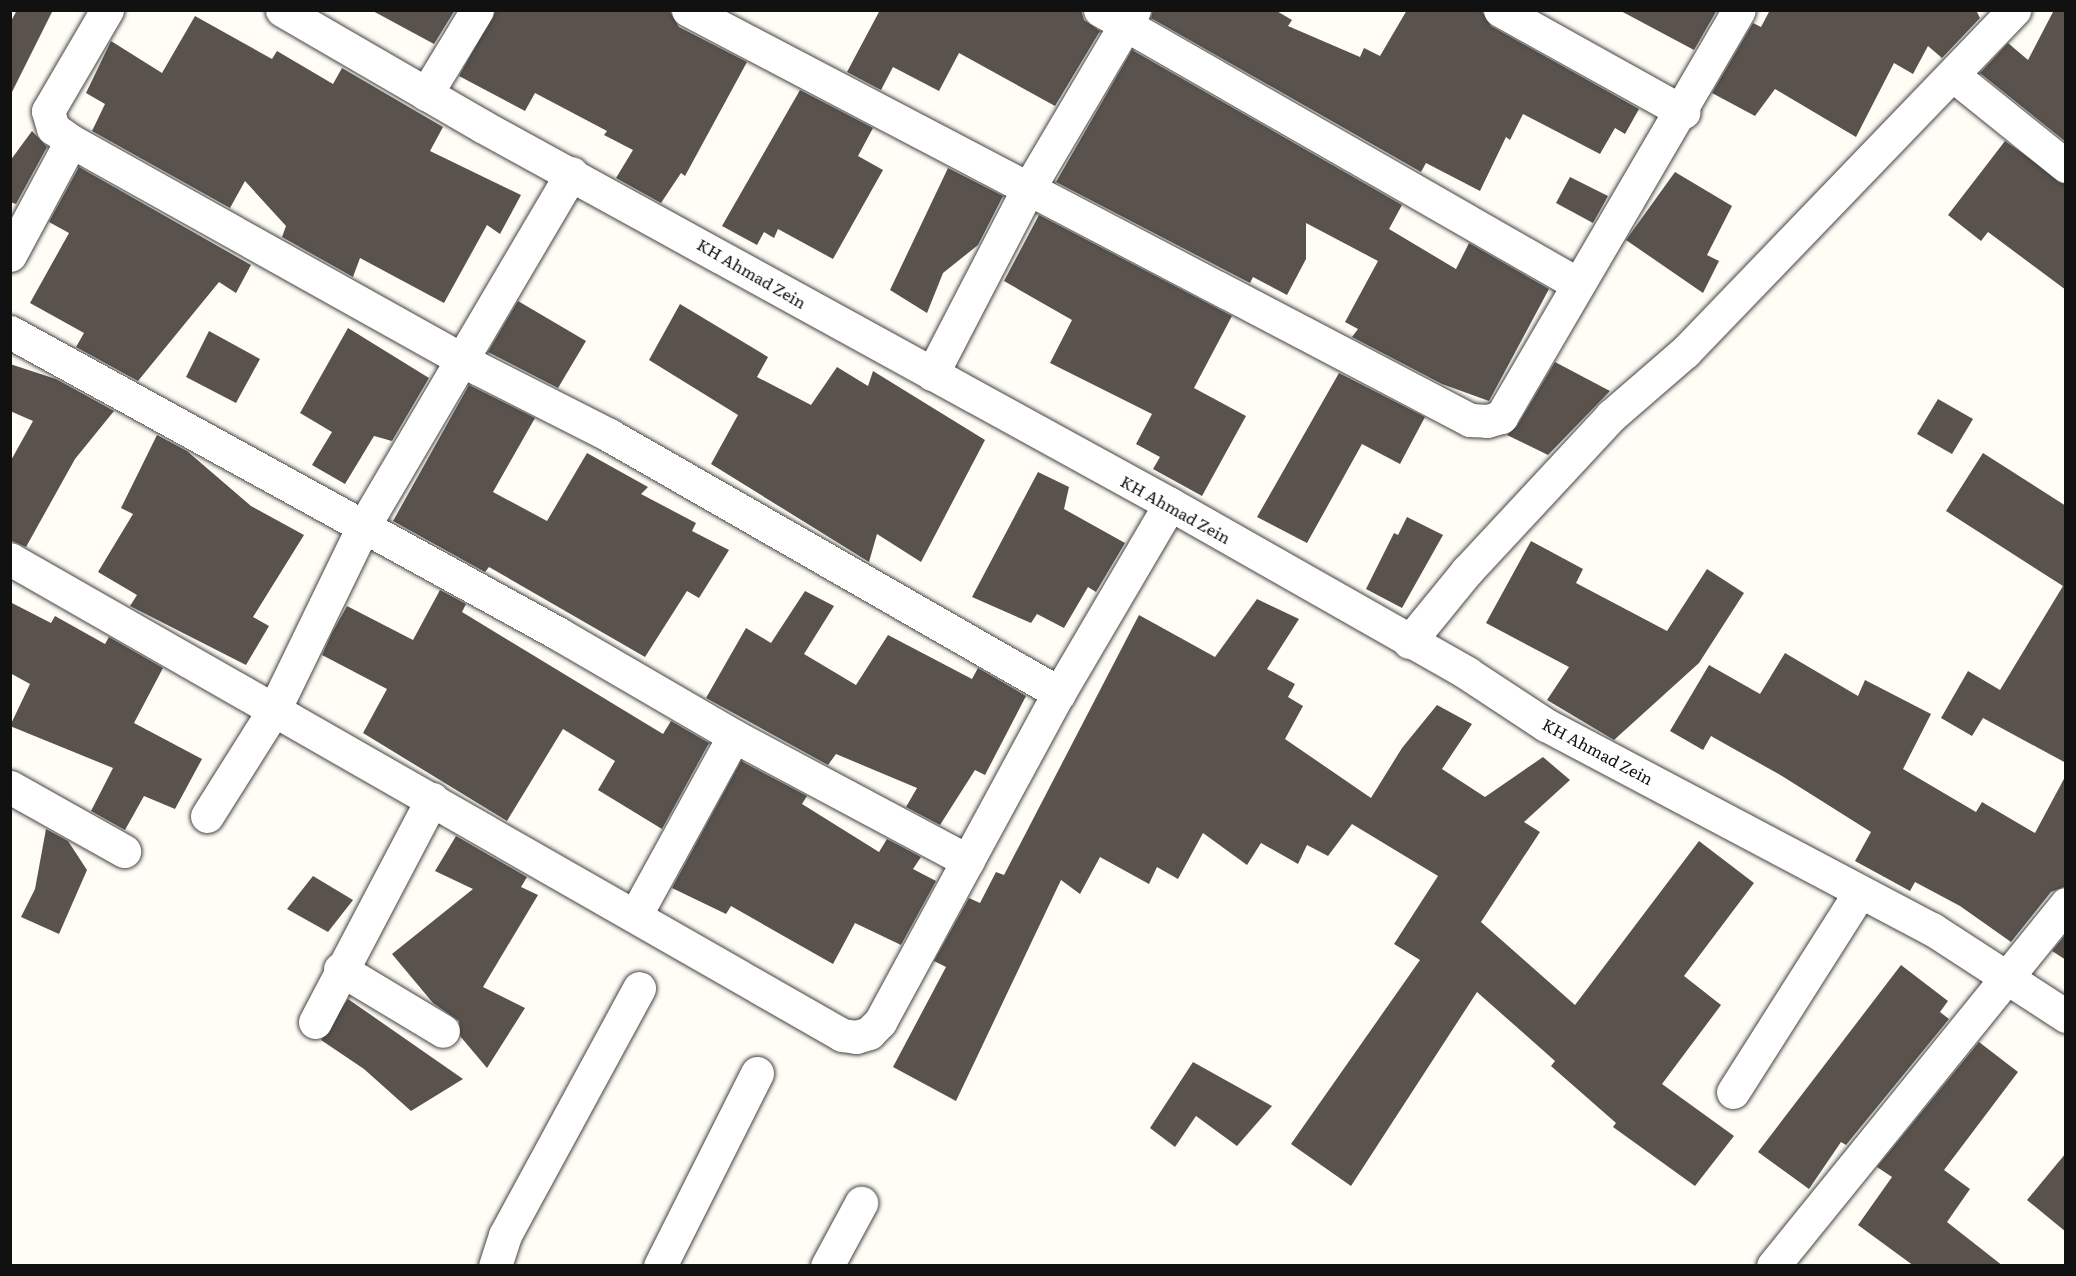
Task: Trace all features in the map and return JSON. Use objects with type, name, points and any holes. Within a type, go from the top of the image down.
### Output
[{"type":"street","points":[[107,10],[48,111],[53,128],[71,141],[460,358],[609,435],[1059,693]]},
{"type":"street","name":"KH Ahmad Zein","points":[[282,10],[426,94],[1170,504],[1467,673],[1546,725],[1932,929],[2066,1016]]},
{"type":"street","points":[[426,94],[477,10]]},
{"type":"street","points":[[688,10],[1027,191],[1470,420],[1501,417],[1576,283],[1683,112],[1739,10]]},
{"type":"street","points":[[1500,10],[1683,112]]},
{"type":"street","points":[[1409,642],[1467,571],[1611,416],[1685,352],[1954,76],[2014,10]]},
{"type":"street","points":[[932,374],[1120,15],[1576,283]]},
{"type":"street","points":[[1954,76],[2066,166]]},
{"type":"street","points":[[10,255],[71,141]]},
{"type":"street","points":[[207,816],[274,708],[362,529],[460,358],[572,173]]},
{"type":"street","points":[[10,332],[362,529],[559,634],[734,736],[968,861]]},
{"type":"street","points":[[10,559],[636,914],[842,1035],[855,1037],[869,1034],[880,1022],[1059,693],[1170,504]]},
{"type":"street","points":[[636,914],[734,736]]},
{"type":"street","points":[[10,787],[124,851]]},
{"type":"street","points":[[315,1022],[340,969],[432,799]]},
{"type":"street","points":[[1733,1092],[1860,892]]},
{"type":"street","points":[[1773,1266],[2005,976],[2066,904]]},
{"type":"street","points":[[340,969],[443,1031]]},
{"type":"street","points":[[495,1266],[505,1234],[639,988]]},
{"type":"street","points":[[660,1266],[757,1073]]},
{"type":"street","points":[[827,1266],[861,1203]]},
{"type":"building","points":[[17,10],[53,10],[10,96],[10,23]]},
{"type":"building","points":[[371,10],[455,10],[434,44]]},
{"type":"building","points":[[496,10],[669,10],[679,27],[747,62],[685,176],[681,173],[661,203],[616,178],[633,150],[604,135],[607,131],[535,93],[525,111],[459,76]]},
{"type":"building","points":[[880,10],[1081,10],[1084,20],[1100,31],[1055,106],[959,53],[939,91],[893,67],[881,90],[847,72]]},
{"type":"building","points":[[1153,10],[1275,10],[1292,20],[1288,26],[1360,57],[1364,48],[1380,56],[1407,10],[1481,10],[1491,26],[1639,109],[1625,134],[1615,128],[1600,154],[1523,114],[1510,140],[1506,137],[1480,191],[1426,163],[1421,172],[1151,18]]},
{"type":"building","points":[[1619,10],[1717,10],[1694,50]]},
{"type":"building","points":[[1770,10],[1976,10],[1980,18],[1942,58],[1928,46],[1913,74],[1894,63],[1856,137],[1775,89],[1755,116],[1712,93],[1753,23],[1761,27]]},
{"type":"building","points":[[2054,10],[2066,10],[2066,142],[1980,73],[2008,43],[2028,60]]},
{"type":"building","points":[[195,16],[272,59],[277,51],[333,84],[342,68],[443,127],[430,151],[521,195],[500,234],[487,225],[444,303],[360,258],[353,277],[282,237],[286,226],[245,181],[230,208],[92,131],[105,104],[86,93],[111,41],[162,73]]},
{"type":"building","points":[[1132,50],[1402,205],[1389,229],[1456,269],[1469,243],[1549,289],[1489,401],[1442,384],[1352,337],[1358,329],[1345,322],[1378,261],[1306,223],[1306,259],[1287,295],[1253,277],[1250,283],[1056,182]]},
{"type":"building","points":[[800,90],[873,128],[858,156],[883,170],[833,259],[778,229],[774,238],[764,232],[757,245],[722,226]]},
{"type":"building","points":[[32,131],[47,147],[16,204],[10,202],[10,161]]},
{"type":"building","points":[[2005,141],[2066,184],[2066,290],[1988,232],[1981,241],[1948,215]]},
{"type":"building","points":[[79,167],[251,265],[236,293],[219,282],[138,381],[76,347],[84,333],[30,303],[69,233],[49,222]]},
{"type":"building","points":[[948,168],[1003,196],[978,245],[943,273],[927,313],[890,290]]},
{"type":"building","points":[[1675,172],[1732,206],[1707,255],[1719,261],[1703,293],[1626,240]]},
{"type":"building","points":[[1570,177],[1608,196],[1593,223],[1556,203]]},
{"type":"building","points":[[1039,215],[1232,316],[1194,388],[1246,416],[1202,496],[1153,469],[1160,457],[1136,444],[1152,414],[1050,363],[1072,320],[1004,281]]},
{"type":"building","points":[[518,301],[586,341],[558,388],[488,352]]},
{"type":"building","points":[[680,304],[768,357],[757,377],[811,405],[837,367],[868,386],[873,371],[985,440],[921,562],[877,534],[869,562],[711,464],[738,415],[649,360]]},
{"type":"building","points":[[348,328],[429,378],[392,441],[374,436],[345,484],[312,465],[332,432],[300,413]]},
{"type":"building","points":[[209,331],[260,359],[236,403],[186,377]]},
{"type":"building","points":[[1555,362],[1610,391],[1548,455],[1507,435],[1517,426]]},
{"type":"building","points":[[10,364],[56,379],[114,411],[75,459],[26,547],[10,540],[10,462],[33,421],[10,411]]},
{"type":"building","points":[[1339,373],[1425,417],[1400,464],[1362,444],[1307,543],[1257,517]]},
{"type":"building","points":[[469,385],[535,418],[493,492],[547,521],[587,453],[648,487],[641,494],[696,523],[692,531],[729,550],[699,598],[687,591],[645,657],[489,567],[485,572],[393,521]]},
{"type":"building","points":[[1938,399],[1973,419],[1952,454],[1917,434]]},
{"type":"building","points":[[157,435],[187,451],[251,506],[304,535],[253,617],[269,626],[246,665],[130,606],[137,595],[98,572],[133,514],[121,508]]},
{"type":"building","points":[[1983,453],[2066,506],[2066,763],[1983,718],[1972,736],[1941,718],[1968,671],[2000,690],[2063,586],[1946,511]]},
{"type":"building","points":[[1038,472],[1069,487],[1064,509],[1125,543],[1096,592],[1088,587],[1064,628],[1037,614],[1031,623],[972,597]]},
{"type":"building","points":[[1407,517],[1443,535],[1402,608],[1366,589],[1394,533],[1398,535]]},
{"type":"building","points":[[1531,541],[1583,569],[1576,583],[1667,631],[1707,569],[1744,593],[1699,663],[1614,740],[1547,700],[1569,667],[1486,623]]},
{"type":"building","points":[[440,590],[466,604],[462,612],[663,734],[671,721],[709,743],[662,829],[598,790],[615,761],[563,729],[507,821],[363,733],[387,689],[322,655],[332,633],[347,606],[413,640]]},
{"type":"building","points":[[805,591],[834,606],[804,654],[856,685],[888,635],[972,679],[978,668],[1026,696],[985,775],[975,770],[940,825],[906,807],[917,788],[836,754],[828,765],[706,698],[746,628],[771,643]]},
{"type":"building","points":[[1257,599],[1299,619],[1267,669],[1295,684],[1288,697],[1303,706],[1285,739],[1371,798],[1402,748],[1437,705],[1472,724],[1442,769],[1485,797],[1543,757],[1570,780],[1524,822],[1540,832],[1481,922],[1575,1005],[1699,841],[1754,883],[1684,976],[1721,1005],[1662,1084],[1734,1136],[1695,1186],[1613,1127],[1616,1123],[1551,1066],[1555,1061],[1477,992],[1351,1186],[1291,1144],[1420,960],[1394,944],[1438,876],[1352,824],[1328,856],[1307,845],[1298,864],[1261,843],[1247,865],[1203,833],[1178,879],[1157,867],[1149,884],[1100,857],[1080,894],[1061,880],[956,1101],[893,1067],[946,967],[934,961],[969,898],[980,903],[996,872],[1004,875],[1139,615],[1215,657]]},
{"type":"building","points":[[10,602],[51,623],[55,616],[105,644],[109,637],[163,668],[134,723],[202,759],[175,809],[144,796],[125,830],[91,811],[113,768],[10,726],[30,684],[10,673]]},
{"type":"building","points":[[1785,653],[1858,696],[1865,680],[1931,714],[1903,769],[1976,812],[1982,802],[2035,833],[2066,775],[2066,886],[2051,892],[2011,942],[1960,906],[1915,882],[1910,891],[1855,861],[1871,832],[1782,776],[1711,736],[1703,750],[1670,731],[1709,665],[1760,694]]},
{"type":"building","points":[[741,761],[807,796],[802,804],[879,852],[887,839],[921,857],[913,869],[936,881],[901,945],[855,923],[833,964],[731,906],[726,914],[672,888]]},
{"type":"building","points":[[46,829],[68,841],[87,870],[59,934],[21,917],[35,889]]},
{"type":"building","points":[[456,836],[527,877],[521,887],[538,895],[483,987],[525,1008],[487,1068],[460,1036],[459,1021],[433,1003],[392,954],[473,889],[435,871]]},
{"type":"building","points":[[313,876],[353,900],[328,932],[287,909]]},
{"type":"building","points":[[2066,934],[2066,960],[2052,951]]},
{"type":"building","points":[[1901,965],[1948,1001],[1940,1012],[1949,1019],[1846,1145],[1841,1142],[1809,1189],[1758,1152]]},
{"type":"building","points":[[348,999],[463,1079],[411,1111],[364,1069],[321,1040]]},
{"type":"building","points":[[1979,1042],[2018,1072],[1944,1170],[1970,1189],[1947,1222],[2003,1266],[1914,1266],[1858,1225],[1892,1177],[1877,1167]]},
{"type":"building","points":[[1193,1062],[1272,1106],[1237,1146],[1196,1116],[1175,1147],[1150,1128]]},
{"type":"building","points":[[2066,1153],[2066,1232],[2027,1200]]}]
